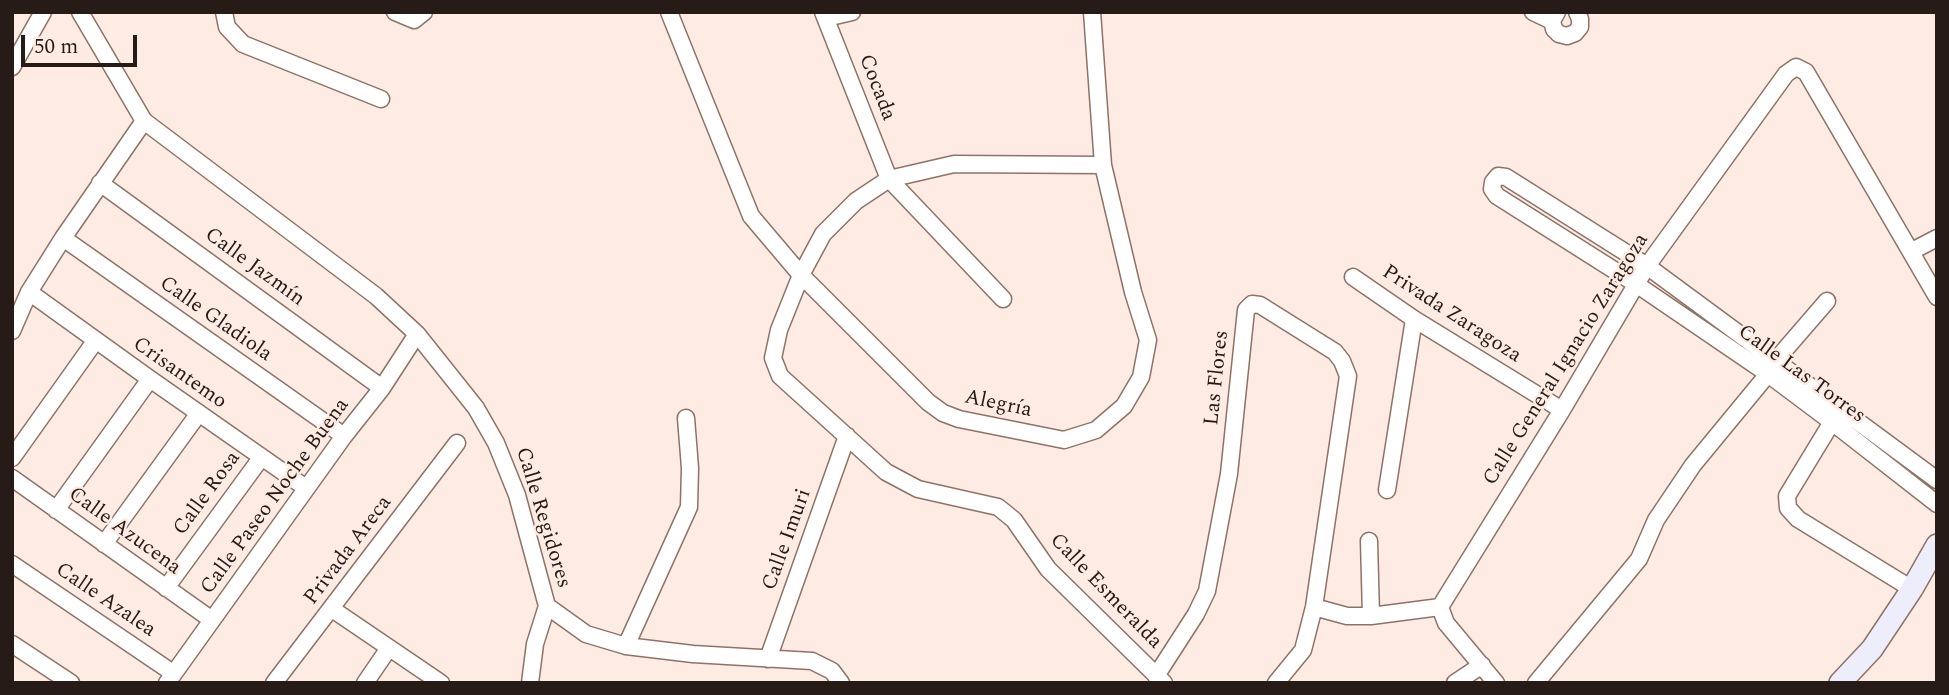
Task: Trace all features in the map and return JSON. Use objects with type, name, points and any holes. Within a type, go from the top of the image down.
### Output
[{"type":"main road","points":[[1840,683],[1872,649],[1912,589],[1937,545]]},
{"type":"street","points":[[12,67],[43,12]]},
{"type":"street","name":"Calle Regidores","points":[[80,12],[144,121],[376,296],[416,334],[477,408],[496,443],[517,495],[547,606],[586,635],[626,646],[812,661],[832,671],[841,683]]},
{"type":"street","points":[[224,12],[227,27],[243,44],[381,99]]},
{"type":"street","points":[[395,12],[414,20],[424,12]]},
{"type":"street","name":"Alegría","points":[[669,12],[751,216],[801,275],[928,402],[943,413],[959,419],[1064,440],[1096,430],[1124,406],[1141,377],[1148,340],[1133,292],[1103,165],[1092,12]]},
{"type":"street","points":[[825,15],[852,12]]},
{"type":"street","points":[[1533,12],[1555,16],[1554,29],[1567,36],[1580,27],[1577,12]]},
{"type":"street","name":"Cocada","points":[[825,15],[889,179]]},
{"type":"street","name":"Calle General Ignacio Zaragoza","points":[[1440,607],[1647,266],[1786,74],[1796,67],[1806,72],[1912,251]]},
{"type":"street","points":[[12,331],[29,292],[62,238],[144,121]]},
{"type":"street","points":[[889,179],[954,164],[1103,165]]},
{"type":"street","name":"Calle Las Torres","points":[[1937,480],[1647,266],[1506,177],[1498,176],[1493,182],[1492,189],[1497,195],[1636,284],[1768,374],[1937,504]]},
{"type":"street","points":[[889,179],[1003,299]]},
{"type":"street","name":"Calle Esmeralda","points":[[889,179],[856,201],[823,234],[801,275],[779,330],[773,358],[780,376],[887,472],[918,489],[998,507],[1014,520],[1048,569],[1160,679]]},
{"type":"street","name":"Calle Jazmín","points":[[100,183],[382,388]]},
{"type":"street","points":[[1937,237],[1912,251],[1937,297]]},
{"type":"street","name":"Calle Gladiola","points":[[62,238],[344,436]]},
{"type":"street","name":"Privada Zaragoza","points":[[1353,277],[1414,319],[1562,410]]},
{"type":"street","name":"Crisantemo","points":[[29,292],[306,488]]},
{"type":"street","points":[[1536,683],[1639,559],[1657,520],[1693,465],[1768,374],[1776,360],[1827,301]]},
{"type":"street","name":"Las Flores","points":[[1160,679],[1207,591],[1229,474],[1246,310],[1252,304],[1260,305],[1335,352],[1342,360],[1348,376],[1314,607],[1303,650],[1276,683]]},
{"type":"street","points":[[1387,490],[1414,319]]},
{"type":"street","name":"Calle Paseo Noche Buena","points":[[170,678],[344,436],[382,388],[416,334]]},
{"type":"street","points":[[12,458],[96,340]]},
{"type":"street","points":[[56,510],[150,379]]},
{"type":"street","points":[[104,544],[199,413]]},
{"type":"street","points":[[626,646],[689,507],[690,468],[686,418]]},
{"type":"street","points":[[1832,422],[1787,496],[1788,508],[1798,519],[1912,589]]},
{"type":"street","name":"Calle Imuri","points":[[768,659],[847,436]]},
{"type":"street","name":"Privada Areca","points":[[274,683],[457,443]]},
{"type":"street","name":"Calle Rosa","points":[[166,588],[261,458]]},
{"type":"street","name":"Calle Azucena","points":[[12,478],[212,620]]},
{"type":"street","points":[[1369,541],[1371,616]]},
{"type":"street","name":"Calle Azalea","points":[[12,564],[170,678]]},
{"type":"street","points":[[530,683],[535,645],[547,606]]},
{"type":"street","points":[[1314,607],[1347,616],[1371,616],[1440,607],[1446,623],[1496,683]]},
{"type":"street","points":[[332,609],[441,683]]},
{"type":"street","points":[[12,643],[71,683]]},
{"type":"street","points":[[365,683],[390,648]]},
{"type":"street","points":[[1455,683],[1482,665]]}]
